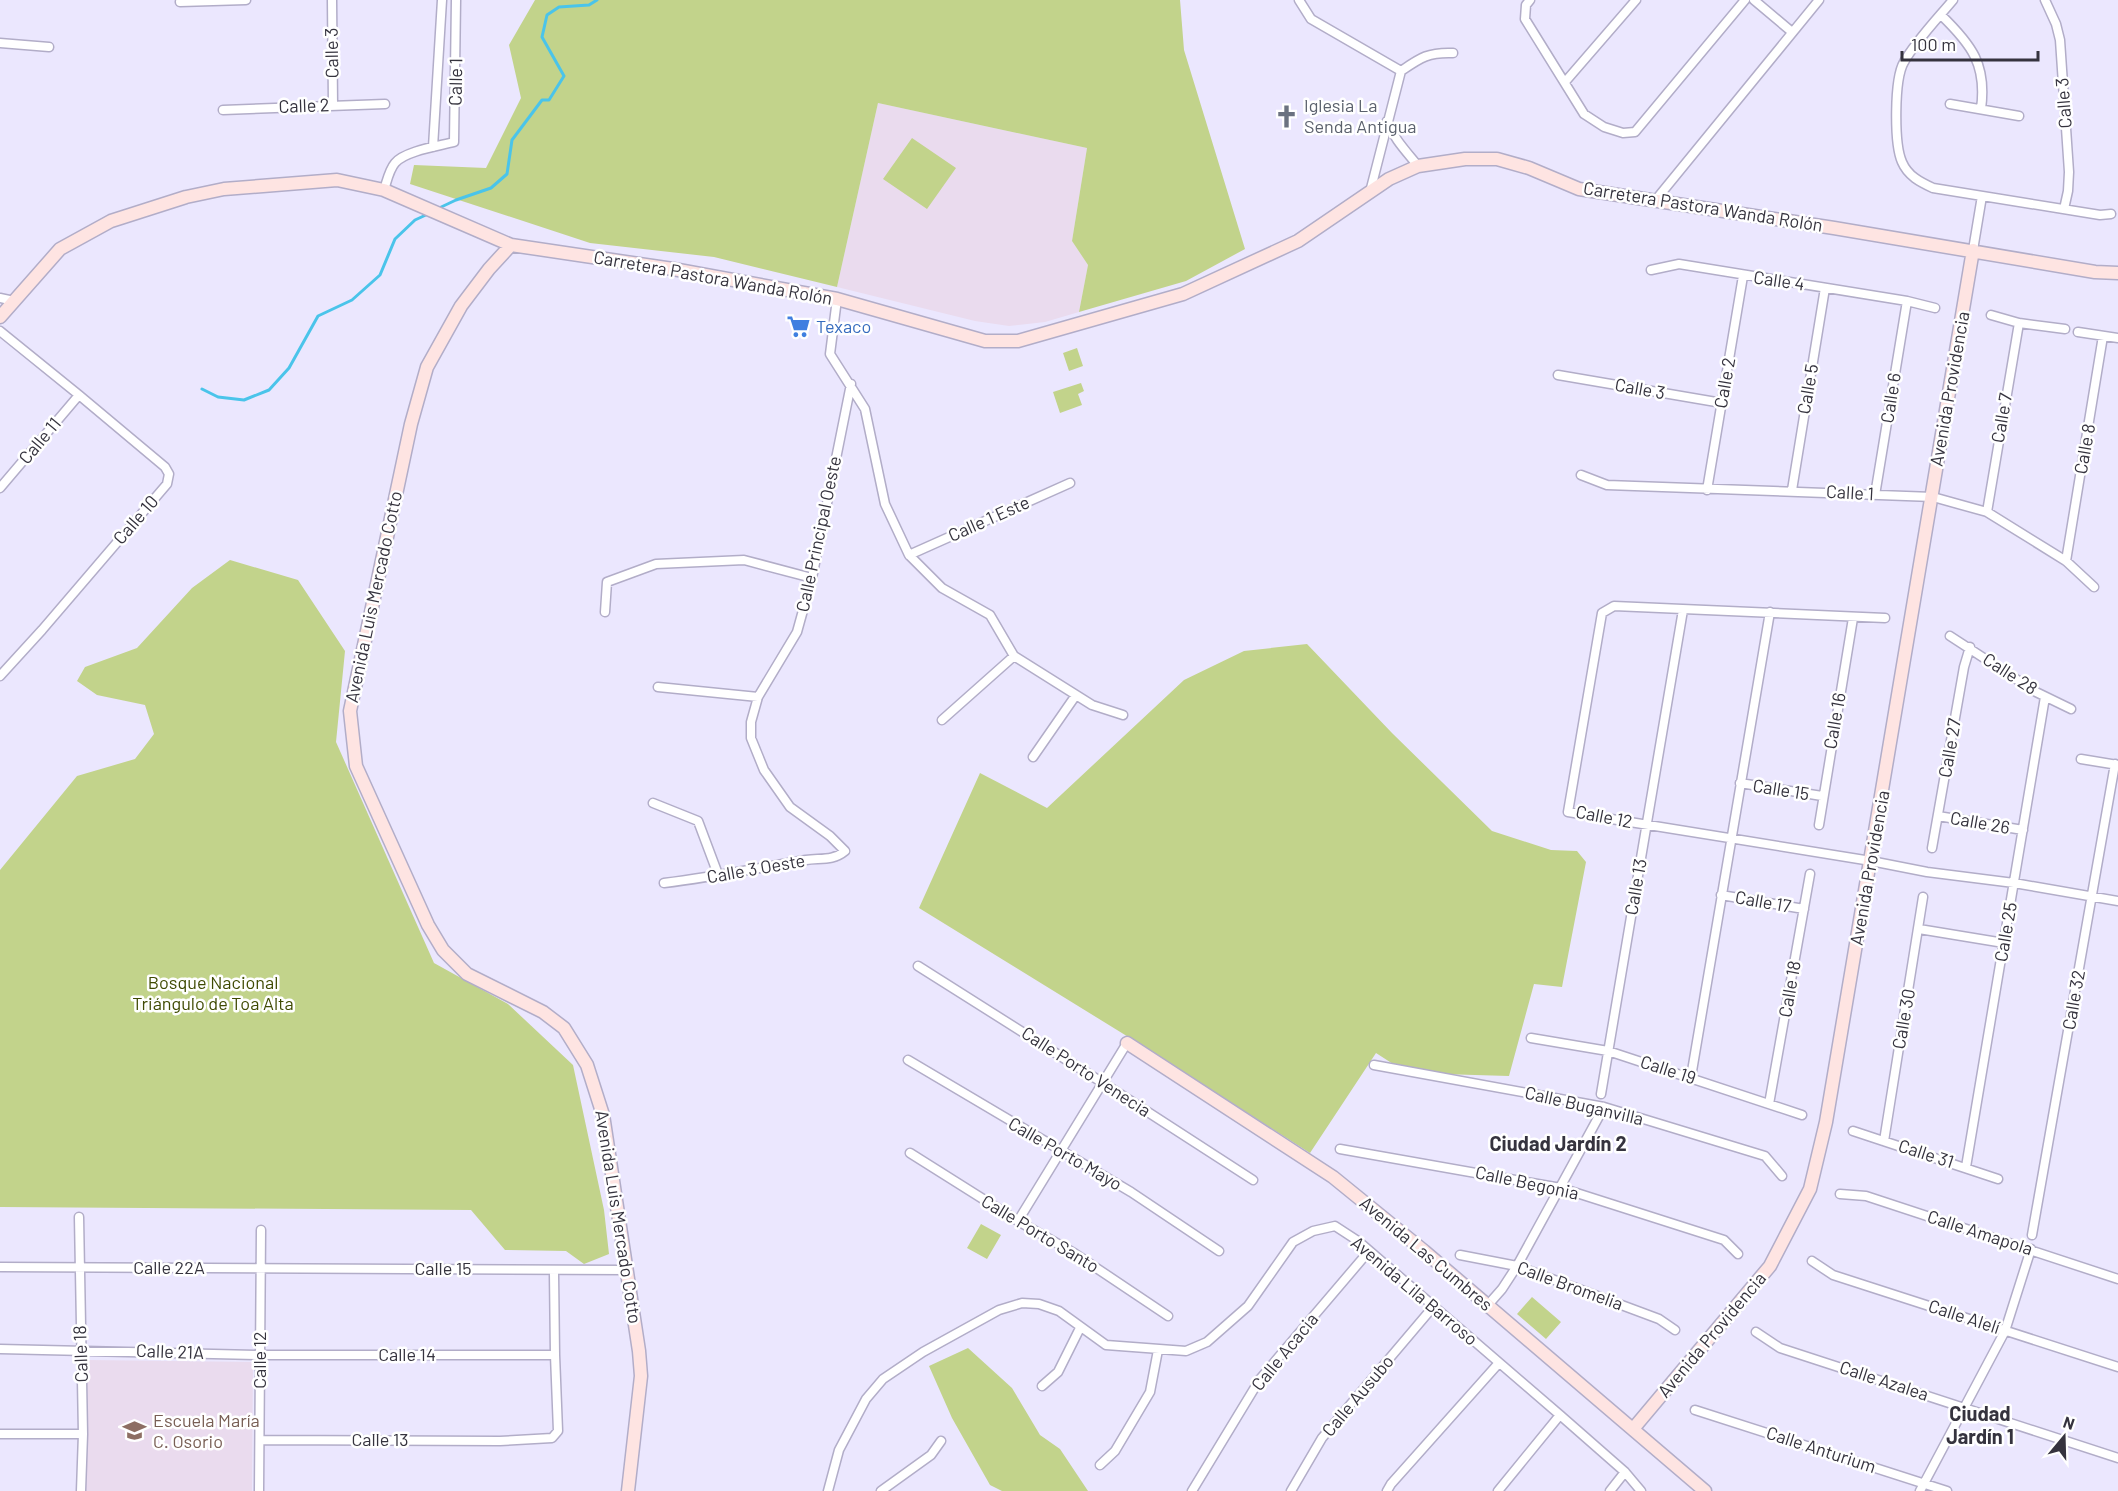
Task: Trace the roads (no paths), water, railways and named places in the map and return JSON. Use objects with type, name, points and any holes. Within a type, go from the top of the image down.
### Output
[{"type":"street","points":[[180,2],[246,0]]},
{"type":"street","name":"Calle 3","points":[[332,0],[333,105]]},
{"type":"street","name":"Calle 1","points":[[433,147],[442,0]]},
{"type":"street","name":"Calle 1","points":[[384,190],[391,169],[397,160],[412,153],[454,142],[456,0]]},
{"type":"street","points":[[1299,0],[1311,19],[1401,71]]},
{"type":"street","points":[[1530,0],[1526,5],[1525,19],[1584,114],[1604,127],[1623,133],[1635,132],[1745,0]]},
{"type":"street","points":[[1565,82],[1636,0]]},
{"type":"street","points":[[1754,0],[1792,32]]},
{"type":"street","points":[[1654,202],[1819,0]]},
{"type":"street","points":[[1953,0],[1904,61],[1898,75],[1896,89],[1898,148],[1906,168],[1920,183],[1934,188],[2064,209],[2111,214]]},
{"type":"street","name":"Calle 3","points":[[2045,0],[2056,24],[2060,40],[2069,172],[2064,209]]},
{"type":"street","points":[[1941,15],[1960,34],[1976,56],[1982,82],[1981,109]]},
{"type":"street","points":[[0,43],[49,47]]},
{"type":"street","points":[[1370,193],[1401,71],[1422,56],[1453,53]]},
{"type":"street","name":"Calle 2","points":[[224,110],[385,104]]},
{"type":"street","points":[[1950,104],[2019,116]]},
{"type":"street","points":[[1387,121],[1400,145],[1425,164]]},
{"type":"street","name":"Carretera Pastora Wanda Rolón","points":[[0,316],[60,249],[111,221],[186,197],[224,189],[337,180],[384,190],[511,244],[673,269],[837,299],[985,341],[1018,341],[1183,294],[1298,241],[1389,179],[1425,164],[1465,159],[1497,159],[1529,168],[1579,189],[1973,250],[2095,272],[2118,273]]},
{"type":"street","points":[[1973,250],[1982,196]]},
{"type":"street","name":"Avenida Luis Mercado Cotto","points":[[511,244],[461,306],[427,367],[411,424],[350,711],[356,766],[428,925],[443,950],[466,974],[543,1012],[564,1028],[587,1065],[603,1115],[639,1351],[641,1376],[628,1491]]},
{"type":"street","name":"Avenida Providencia","points":[[1633,1429],[1770,1266],[1810,1189],[1826,1122],[1973,250]]},
{"type":"street","name":"Calle 4","points":[[1651,270],[1679,264],[1907,301],[1935,308]]},
{"type":"street","name":"Calle 2","points":[[1707,490],[1743,276]]},
{"type":"street","name":"Calle 5","points":[[1792,490],[1825,288]]},
{"type":"street","points":[[0,298],[14,301]]},
{"type":"street","points":[[837,299],[831,354],[865,409],[885,504],[909,555],[942,588],[990,615],[1014,656],[1092,705],[1123,715]]},
{"type":"street","name":"Calle 6","points":[[1875,495],[1907,301]]},
{"type":"street","points":[[1991,315],[2019,323],[2065,329]]},
{"type":"street","name":"Calle 7","points":[[1987,512],[2019,323]]},
{"type":"street","name":"Calle 10","points":[[0,331],[165,468],[168,474],[167,484],[0,676]]},
{"type":"street","points":[[2078,332],[2118,338]]},
{"type":"street","name":"Calle 8","points":[[2066,561],[2103,336]]},
{"type":"street","name":"Calle 3","points":[[1558,375],[1722,403]]},
{"type":"street","name":"Calle Principal Oeste","points":[[846,851],[830,836],[790,807],[764,770],[751,738],[751,722],[758,697],[797,632],[812,578],[851,384]]},
{"type":"street","name":"Calle 11","points":[[0,488],[79,395]]},
{"type":"street","name":"Calle 1","points":[[1581,475],[1606,485],[1933,496],[1987,512],[2066,561],[2094,587]]},
{"type":"street","name":"Calle 1 Este","points":[[909,555],[1070,483]]},
{"type":"street","points":[[606,612],[607,582],[656,564],[744,560],[812,578]]},
{"type":"street","name":"Calle 12","points":[[1885,618],[1614,606],[1602,613],[1568,812],[2118,901]]},
{"type":"street","name":"Calle 13","points":[[1601,1094],[1683,610]]},
{"type":"street","points":[[1691,1077],[1770,612]]},
{"type":"street","name":"Calle 16","points":[[1819,825],[1853,618]]},
{"type":"street","name":"Calle 28","points":[[1950,636],[2045,697],[2071,709]]},
{"type":"street","name":"Calle 27","points":[[1932,848],[1964,667],[1970,647]]},
{"type":"street","points":[[942,720],[1014,656]]},
{"type":"street","points":[[658,687],[758,697]]},
{"type":"street","points":[[1033,757],[1076,695]]},
{"type":"street","name":"Calle 25","points":[[1966,1167],[2045,697]]},
{"type":"street","points":[[2081,759],[2116,765]]},
{"type":"street","name":"Calle 32","points":[[2032,1235],[2116,765]]},
{"type":"street","name":"Calle 15","points":[[1740,783],[1822,796]]},
{"type":"street","points":[[653,803],[698,821],[719,877]]},
{"type":"street","name":"Calle 26","points":[[1938,816],[2023,830]]},
{"type":"street","name":"Calle 3 Oeste","points":[[664,883],[719,877],[809,860],[837,858],[846,851]]},
{"type":"street","name":"Calle 18","points":[[1769,1104],[1810,874]]},
{"type":"street","name":"Calle 17","points":[[1721,895],[1804,909]]},
{"type":"street","name":"Calle 30","points":[[1884,1140],[1923,897]]},
{"type":"street","points":[[1919,929],[2004,943]]},
{"type":"street","name":"Calle Porto Venecia","points":[[918,966],[1252,1180]]},
{"type":"street","name":"Calle 19","points":[[1531,1038],[1608,1051],[1802,1115]]},
{"type":"street","points":[[1018,1221],[1127,1043]]},
{"type":"street","name":"Avenida Las Cumbres","points":[[1127,1043],[1333,1177],[1424,1251],[1705,1491]]},
{"type":"street","name":"Calle Porto Mayo","points":[[908,1060],[1131,1192],[1219,1251]]},
{"type":"street","name":"Calle Buganvilla","points":[[1374,1065],[1604,1107],[1765,1156],[1782,1176]]},
{"type":"street","points":[[1487,1306],[1518,1266],[1604,1107]]},
{"type":"street","name":"Calle 31","points":[[1853,1131],[1998,1179]]},
{"type":"street","name":"Calle Begonia","points":[[1340,1149],[1562,1188],[1724,1240],[1738,1254]]},
{"type":"street","name":"Calle Porto Santo","points":[[910,1153],[1018,1221],[1074,1253],[1168,1316]]},
{"type":"street","name":"Calle Amapola","points":[[1840,1194],[1866,1196],[2118,1279]]},
{"type":"street","name":"Calle 18","points":[[79,1217],[78,1268],[83,1434],[81,1491]]},
{"type":"street","name":"Avenida Lila Barroso","points":[[828,1491],[839,1450],[866,1399],[883,1379],[923,1352],[999,1310],[1022,1303],[1039,1304],[1059,1311],[1106,1345],[1186,1351],[1207,1342],[1248,1306],[1293,1242],[1312,1231],[1335,1226],[1358,1241],[1498,1364],[1560,1415],[1625,1472],[1641,1491]]},
{"type":"street","name":"Calle 12","points":[[260,1491],[261,1230]]},
{"type":"street","points":[[1922,1487],[2005,1331],[2031,1249]]},
{"type":"street","name":"Calle Acacia","points":[[1192,1491],[1260,1379],[1369,1251]]},
{"type":"street","name":"Calle Bromelia","points":[[1460,1255],[1518,1266],[1659,1319],[1675,1330]]},
{"type":"street","name":"Calle Alelí","points":[[1812,1261],[1833,1275],[2118,1367]]},
{"type":"street","name":"Calle 22A","points":[[0,1267],[260,1269]]},
{"type":"street","name":"Calle 15","points":[[260,1269],[627,1270]]},
{"type":"street","points":[[552,1270],[554,1273],[555,1355]]},
{"type":"street","name":"Calle Ausubo","points":[[1291,1491],[1322,1438],[1433,1307]]},
{"type":"street","points":[[1042,1386],[1058,1371],[1080,1328]]},
{"type":"street","name":"Calle Azalea","points":[[1756,1332],[1780,1347],[2118,1458]]},
{"type":"street","name":"Calle 21A","points":[[0,1349],[260,1354]]},
{"type":"street","points":[[1100,1465],[1115,1451],[1150,1392],[1158,1350]]},
{"type":"street","name":"Calle 14","points":[[260,1354],[555,1355]]},
{"type":"street","name":"Calle 13","points":[[260,1440],[500,1441],[552,1438],[558,1431],[555,1355]]},
{"type":"street","points":[[1387,1491],[1498,1364]]},
{"type":"street","name":"Calle Anturium","points":[[1695,1410],[1922,1487],[1947,1491]]},
{"type":"street","points":[[1498,1491],[1560,1415]]},
{"type":"street","points":[[0,1434],[83,1434]]},
{"type":"street","points":[[881,1491],[931,1455],[941,1441]]},
{"type":"street","points":[[1610,1491],[1625,1472]]},
{"type":"waterway","points":[[437,209],[491,188],[507,174],[512,140],[542,100],[549,100],[564,76],[542,37],[547,15],[559,7],[589,5],[597,0]]},
{"type":"waterway","points":[[202,389],[218,397],[244,400],[269,390],[289,368],[318,316],[352,300],[380,275],[395,239],[415,220],[428,214]]},
{"type":"place","name":"Iglesia La Senda Antigua","points":[[1286,116]]},
{"type":"place","name":"Texaco","points":[[798,327]]},
{"type":"place","name":"Escuela María C. Osorio","points":[[135,1431]]},
{"type":"district","name":"Ciudad Jardín 2","points":[[1558,1144]]},
{"type":"district","name":"Ciudad Jardín 1","points":[[1980,1426]]},
{"type":"park label","name":"Bosque Nacional Triángulo de Toa Alta","points":[[213,993]]}]
